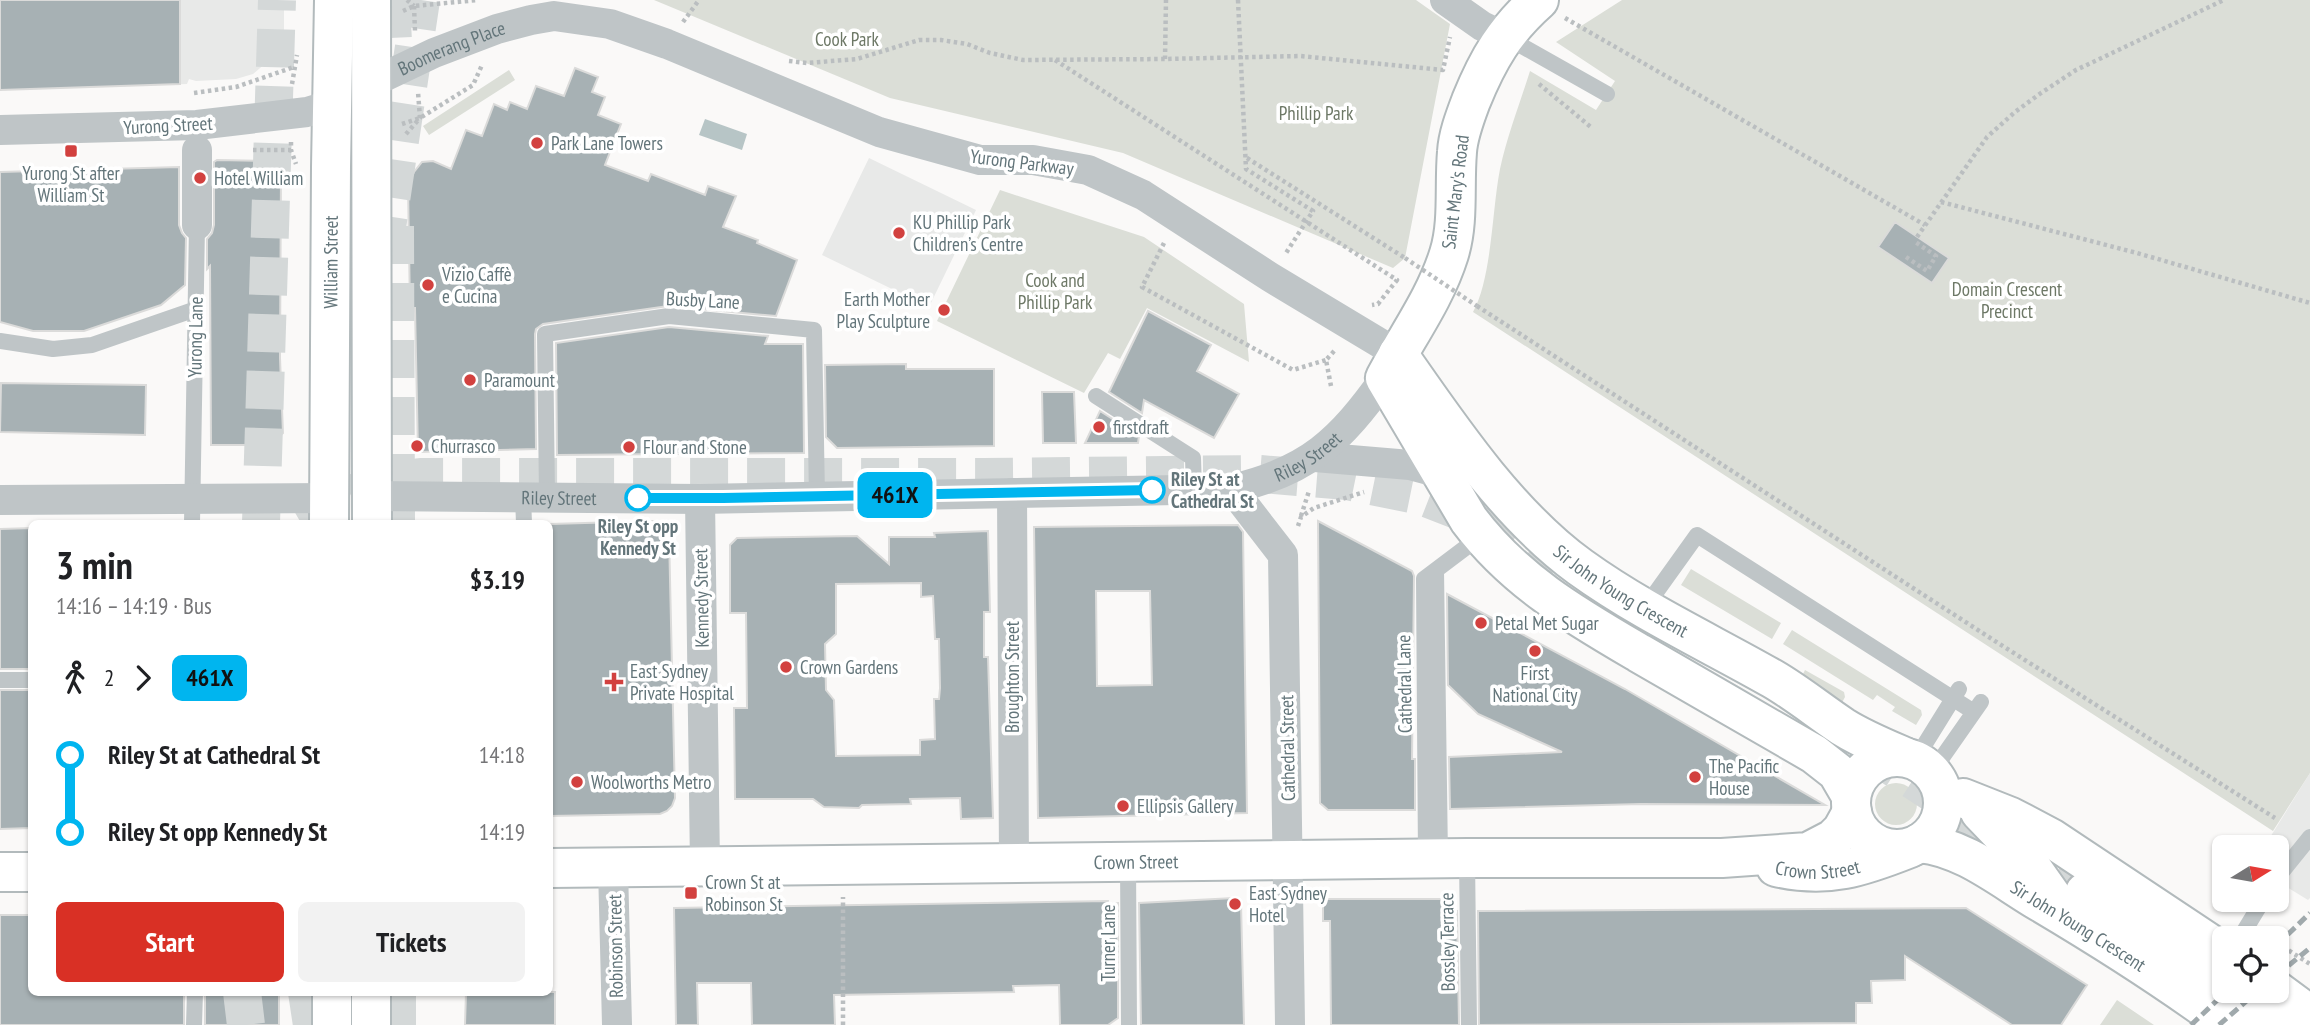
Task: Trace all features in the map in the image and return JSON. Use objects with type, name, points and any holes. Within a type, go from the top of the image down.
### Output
[{"type":"main road","name":"William Street","points":[[329,510],[334,0]]},
{"type":"main road","points":[[371,0],[372,510]]},
{"type":"main road","name":"Saint Mary's Road","points":[[1391,366],[1437,287],[1450,251],[1454,226],[1457,148],[1482,72],[1503,36],[1552,9]]},
{"type":"main road","name":"Boomerang Place","points":[[333,104],[371,83]]},
{"type":"main road","points":[[1391,366],[1440,473],[1481,536],[1513,568],[1555,602],[1828,764],[1843,780],[1856,824],[1874,843],[1899,849],[1916,845],[1937,827],[1943,803],[1942,792],[1930,774]]},
{"type":"main road","name":"Sir John Young Crescent","points":[[1391,366],[1523,516],[1578,566],[1644,609],[1770,677],[1857,735],[1930,774]]},
{"type":"main road","name":"Riley Street","points":[[329,510],[372,510]]},
{"type":"main road","points":[[1644,609],[1654,630],[1712,674],[1753,719]]},
{"type":"main road","points":[[1852,804],[1858,777],[1874,762],[1894,756],[2051,838],[2212,945]]},
{"type":"main road","points":[[1930,774],[1990,822],[2027,861],[2078,906],[2273,1025]]},
{"type":"main road","name":"Crown Street","points":[[553,868],[1722,858],[1808,852],[1833,839],[1842,830],[1852,804]]},
{"type":"main road","name":"Sir John Young Crescent","points":[[1916,845],[1936,845],[2078,906],[2155,973],[2228,1025]]},
{"type":"main road","name":"Crown Street","points":[[1722,858],[1801,872],[1829,873],[1870,864],[1916,845]]},
{"type":"main road","points":[[0,872],[28,872]]},
{"type":"main road","points":[[332,996],[332,1025]]},
{"type":"main road","points":[[371,996],[371,1025]]},
{"type":"main road","points":[[2289,1000],[2310,1015]]},
{"type":"street","points":[[1448,13],[1503,36]]},
{"type":"street","name":"Boomerang Place","points":[[371,83],[416,60],[500,28],[554,16],[578,18]]},
{"type":"street","name":"Yurong Parkway","points":[[578,18],[610,24],[667,44],[879,132],[979,160],[1033,160],[1088,170],[1143,195],[1270,277],[1391,366]]},
{"type":"street","name":"Yurong Street","points":[[0,130],[197,125],[307,112],[333,104]]},
{"type":"street","name":"Yurong Lane","points":[[197,150],[197,225]]},
{"type":"street","name":"Riley Street","points":[[372,510],[700,499],[1232,489],[1277,476],[1315,457],[1353,419],[1391,366]]},
{"type":"street","points":[[1315,457],[1410,466],[1440,473]]},
{"type":"street","points":[[1232,489],[1283,555]]},
{"type":"street","name":"Broughton Street","points":[[1012,493],[1014,862]]},
{"type":"street","name":"Kennedy Street","points":[[700,499],[705,866]]},
{"type":"street","name":"Riley Street","points":[[0,500],[192,510],[329,510]]},
{"type":"street","name":"Cathedral Street","points":[[1283,555],[1290,1025]]},
{"type":"street","name":"Robinson Street","points":[[614,867],[617,1025]]},
{"type":"lane","points":[[1503,36],[1607,94]]},
{"type":"lane","name":"Yurong Lane","points":[[192,510],[197,225]]},
{"type":"lane","points":[[0,341],[53,349],[92,345],[196,309]]},
{"type":"lane","name":"Busby Lane","points":[[532,506],[545,334],[668,316],[814,330],[817,497]]},
{"type":"lane","points":[[1096,396],[1193,458],[1194,489]]},
{"type":"lane","points":[[1644,609],[1697,534],[1977,707],[1930,774]]},
{"type":"lane","name":"Bossley Terrace","points":[[1469,1025],[1445,859],[1436,570],[1481,536]]},
{"type":"lane","points":[[0,680],[28,680]]},
{"type":"lane","points":[[1930,774],[1956,694]]},
{"type":"lane","points":[[2289,863],[2310,837]]},
{"type":"lane","name":"Turner Lane","points":[[1128,861],[1129,1025]]},
{"type":"lane","points":[[194,1025],[195,996]]},
{"type":"path","points":[[407,0],[414,8],[478,0]]},
{"type":"path","points":[[1238,0],[1247,169],[1313,211],[1288,250]]},
{"type":"path","points":[[1906,257],[1927,271],[1936,256],[1916,239],[1987,137],[2041,93],[2076,70],[2224,0]]},
{"type":"path","points":[[1166,2],[1166,60]]},
{"type":"path","points":[[1552,9],[1925,225]]},
{"type":"path","points":[[783,60],[807,64],[857,59],[919,40],[967,44],[990,53],[1023,60],[1166,60],[1300,55],[1443,70],[1448,13]]},
{"type":"path","points":[[292,81],[298,54]]},
{"type":"path","points":[[1055,60],[1397,280],[1378,304]]},
{"type":"path","points":[[194,93],[236,87],[295,66]]},
{"type":"path","points":[[1531,76],[1592,128]]},
{"type":"path","points":[[400,125],[420,118],[473,85]]},
{"type":"path","points":[[418,90],[420,118]]},
{"type":"path","points":[[291,150],[296,162]]},
{"type":"path","points":[[1247,157],[1998,643],[2275,818]]},
{"type":"path","points":[[1941,202],[2137,253],[2310,303]]},
{"type":"path","points":[[1177,217],[1142,287],[1293,370],[1326,360],[1343,341]]},
{"type":"path","points":[[1363,307],[1378,304],[1389,309]]},
{"type":"path","points":[[1326,360],[1331,386]]},
{"type":"path","points":[[1301,517],[1314,508],[1374,486]]},
{"type":"path","points":[[1283,555],[1295,534],[1308,497]]},
{"type":"path","points":[[843,1025],[844,864]]},
{"type":"path","points":[[2289,951],[2310,964]]},
{"type":"shaded area","points":[[39,0],[275,0],[274,9],[284,9],[284,31],[274,56],[253,74],[236,79],[189,79],[187,84],[40,89]]},
{"type":"shaded area","points":[[705,119],[747,134],[742,150],[699,135]]},
{"type":"shaded area","name":"KU Phillip Park Children’s Centre","points":[[869,158],[976,210],[929,307],[822,255]]},
{"type":"shaded area","points":[[2310,773],[2308,900],[2289,888],[2289,835],[2271,835]]},
{"type":"green space","name":"Phillip Park","points":[[654,0],[1416,0],[1450,24],[1405,258],[1393,268],[1123,153],[890,98]]},
{"type":"green space","name":"Domain Crescent Precinct","points":[[1622,0],[2310,0],[2310,773],[2273,831],[1473,312],[1488,262],[1503,157],[1530,71],[1596,110],[1615,81],[1556,42]]},
{"type":"green space","points":[[509,70],[515,80],[429,135],[423,126]]},
{"type":"green space","name":"Cook and Phillip Park","points":[[1000,190],[1144,237],[1244,304],[1249,362],[1147,308],[1120,359],[1108,353],[1084,393],[937,321]]},
{"type":"green space","points":[[1691,569],[1781,623],[1772,639],[1681,585]]},
{"type":"green space","points":[[1792,630],[1921,710],[1922,715],[1916,725],[1892,711],[1895,707],[1877,695],[1873,700],[1783,644]]},
{"type":"green space","points":[[1805,670],[1844,692],[1845,697],[1838,710],[1801,678]]},
{"type":"green space","points":[[1896,783],[1911,789],[1917,804],[1911,819],[1896,825],[1881,819],[1875,804],[1881,789]]},
{"type":"green space","points":[[2117,1000],[2154,1025],[2100,1025]]},
{"type":"building","points":[[0,0],[180,0],[180,84],[0,90]]},
{"type":"building","points":[[575,68],[598,77],[592,92],[605,97],[598,115],[621,124],[605,165],[648,181],[651,174],[705,195],[708,186],[736,196],[723,227],[758,240],[757,243],[797,260],[776,316],[668,306],[543,324],[536,329],[535,334],[536,449],[418,452],[415,308],[410,308],[408,185],[422,162],[433,161],[451,169],[466,130],[482,136],[494,104],[507,110],[510,102],[527,109],[536,86],[564,96]]},
{"type":"building","points":[[270,161],[281,171],[280,358],[283,433],[269,445],[211,445],[210,266],[207,269],[207,239],[214,225],[214,162]]},
{"type":"building","points":[[179,167],[179,225],[186,238],[185,285],[161,305],[84,331],[33,331],[0,322],[0,172]]},
{"type":"building","points":[[1895,222],[1949,258],[1932,283],[1878,247]]},
{"type":"building","points":[[1148,311],[1211,345],[1197,371],[1239,394],[1214,438],[1144,400],[1142,413],[1109,392]]},
{"type":"building","points":[[669,327],[768,336],[765,344],[803,344],[804,453],[557,455],[556,343]]},
{"type":"building","points":[[906,364],[906,369],[994,369],[994,446],[837,448],[826,437],[825,365]]},
{"type":"building","points":[[1,383],[146,385],[145,435],[0,432]]},
{"type":"building","points":[[1042,392],[1074,392],[1076,443],[1043,443]]},
{"type":"building","points":[[1100,411],[1139,436],[1138,443],[1085,443]]},
{"type":"building","name":"East Sydney Private Hospital","points":[[656,521],[665,527],[669,535],[675,798],[672,806],[660,814],[553,816],[553,524]]},
{"type":"building","points":[[1318,521],[1412,571],[1414,576],[1412,759],[1415,759],[1415,810],[1328,810],[1320,803]]},
{"type":"building","points":[[1238,525],[1243,532],[1247,813],[1038,818],[1034,527]],"holes":[[[1096,591],[1150,591],[1152,685],[1097,686]]]},
{"type":"building","points":[[28,528],[28,669],[0,669],[0,529]]},
{"type":"building","points":[[988,531],[990,612],[984,612],[984,657],[988,657],[993,818],[961,819],[960,798],[910,799],[911,804],[862,805],[859,808],[824,807],[813,799],[735,799],[734,708],[747,708],[746,613],[730,613],[730,545],[737,538],[857,536],[889,564],[889,537],[935,537],[934,533]],"holes":[[[921,583],[921,597],[933,596],[935,639],[939,639],[940,688],[939,699],[934,699],[935,739],[920,740],[920,755],[836,756],[834,700],[826,690],[825,644],[836,634],[836,584]]]},
{"type":"building","points":[[1447,594],[1625,689],[1825,805],[1641,804],[1450,809],[1449,757],[1562,752],[1478,714],[1448,685]]},
{"type":"building","points":[[0,690],[28,690],[28,828],[0,829]]},
{"type":"building","points":[[1234,898],[1241,904],[1244,1025],[1141,1025],[1139,903]]},
{"type":"building","points":[[1323,899],[1452,899],[1452,911],[1457,911],[1459,1025],[1331,1025],[1330,921],[1323,921]]},
{"type":"building","points":[[1108,901],[1108,904],[1118,903],[1118,1018],[1108,1025],[1060,1025],[1059,985],[1013,986],[1014,992],[834,995],[835,1025],[752,1025],[751,983],[697,983],[698,1025],[676,1025],[674,908]]},
{"type":"building","points":[[1966,908],[2087,985],[2061,1025],[2012,1025],[1905,956],[1905,980],[1871,981],[1872,1003],[1856,1003],[1856,1023],[1479,1025],[1478,911]]},
{"type":"building","points":[[0,915],[28,915],[28,996],[184,996],[184,1025],[0,1025]]},
{"type":"building","points":[[555,992],[555,1025],[465,1025],[466,996],[553,996]]},
{"type":"building","points":[[205,996],[279,996],[279,1025],[205,1025]]},
{"type":"tunnel","points":[[261,520],[277,0]]},
{"type":"tunnel","points":[[391,0],[394,64]]},
{"type":"tunnel","points":[[383,254],[421,0]]},
{"type":"tunnel","points":[[395,226],[396,520]]},
{"type":"tunnel","points":[[306,520],[353,493],[420,477],[1260,474],[1347,481],[1421,496],[1500,527],[1559,562]]},
{"type":"tunnel","points":[[1865,749],[2085,892]]},
{"type":"tunnel","points":[[242,996],[246,1025]]},
{"type":"tunnel","points":[[308,996],[312,1025]]},
{"type":"tunnel","points":[[397,996],[397,1025]]},
{"type":"railway","points":[[2289,933],[2310,913]]},
{"type":"railway","points":[[2289,965],[2310,948]]},
{"type":"railway","points":[[2191,1025],[2214,1003]]},
{"type":"railway","points":[[2219,1025],[2244,1003]]},
{"type":"bus line","name":"461X","points":[[638,498],[1152,490]]},
{"type":"place","name":"Park Lane Towers","points":[[537,143]]},
{"type":"place","name":"Yurong St after William St","points":[[71,151]]},
{"type":"place","name":"Hotel William","points":[[200,178]]},
{"type":"place","name":"KU Phillip Park Children’s Centre","points":[[899,233]]},
{"type":"place","name":"Vizio Caffè e Cucina","points":[[428,285]]},
{"type":"place","name":"Earth Mother Play Sculpture","points":[[944,310]]},
{"type":"place","name":"Paramount","points":[[470,380]]},
{"type":"place","name":"firstdraft","points":[[1099,427]]},
{"type":"place","name":"Churrasco","points":[[417,446]]},
{"type":"place","name":"Flour and Stone","points":[[629,447]]},
{"type":"place","name":"Riley St at Cathedral St","points":[[1152,490]]},
{"type":"place","name":"Riley St opp Kennedy St","points":[[638,498]]},
{"type":"place","name":"Petal Met Sugar","points":[[1481,623]]},
{"type":"place","name":"First National City","points":[[1535,651]]},
{"type":"place","name":"Crown Gardens","points":[[786,667]]},
{"type":"place","name":"East Sydney Private Hospital","points":[[614,682]]},
{"type":"place","name":"The Pacific House","points":[[1695,777]]},
{"type":"place","name":"Woolworths Metro","points":[[577,782]]},
{"type":"place","name":"Ellipsis Gallery","points":[[1123,806]]},
{"type":"place","name":"Crown St at Robinson St","points":[[691,893]]},
{"type":"place","name":"East Sydney Hotel","points":[[1235,904]]},
{"type":"park label","name":"Cook Park","points":[[847,39]]}]
